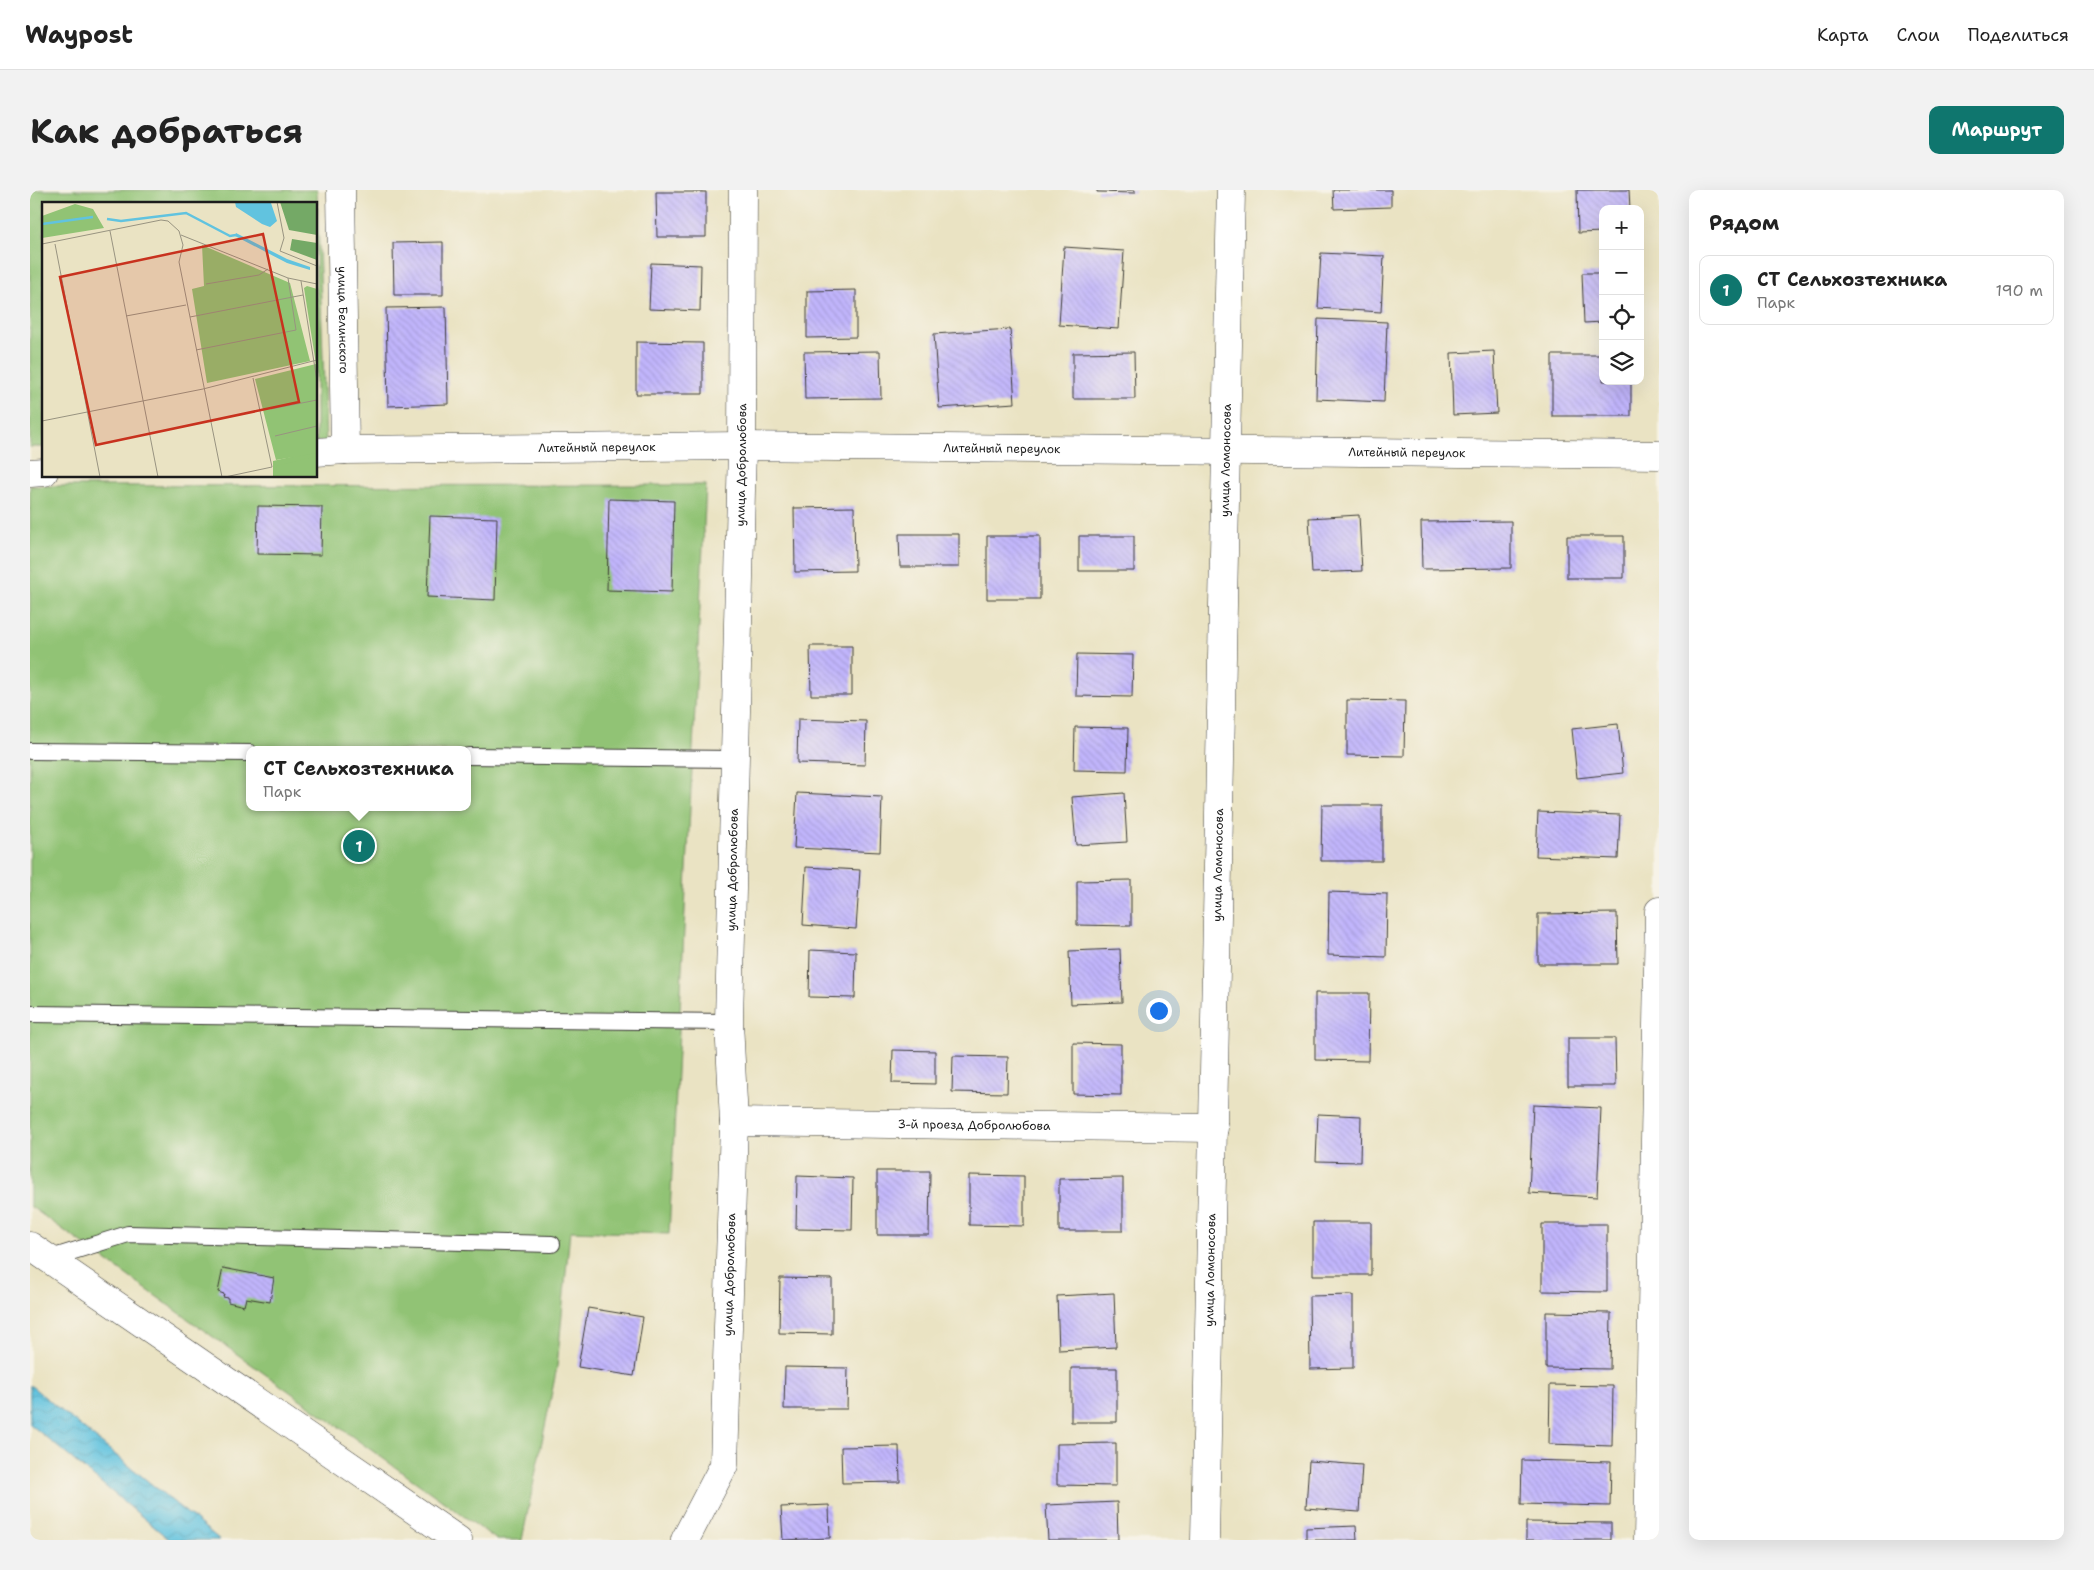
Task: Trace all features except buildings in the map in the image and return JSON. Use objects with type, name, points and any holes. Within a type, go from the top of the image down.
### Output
[{"type":"street","name":"улица Белинского","points":[[341,190],[345,450]]},
{"type":"street","name":"улица Добролюбова","points":[[685,1540],[724,1465],[734,1122],[729,1022],[742,446],[744,190]]},
{"type":"street","name":"улица Ломоносова","points":[[1205,1540],[1231,190]]},
{"type":"street","name":"Литейный переулок","points":[[318,452],[742,446],[1659,455]]},
{"type":"street","points":[[1648,1540],[1659,912]]},
{"type":"street","name":"3-й проезд Добролюбова","points":[[734,1122],[1214,1128]]},
{"type":"street","points":[[39,1252],[458,1540]]},
{"type":"lane","points":[[30,750],[246,753]]},
{"type":"lane","points":[[471,756],[735,759]]},
{"type":"lane","points":[[30,1014],[729,1022]]},
{"type":"lane","points":[[39,1252],[128,1234],[552,1244]]},
{"type":"green space","points":[[30,190],[317,190],[317,202],[42,202],[42,447],[30,447]]},
{"type":"green space","points":[[318,218],[326,442],[318,442]]},
{"type":"green space","points":[[706,485],[669,1234],[570,1231],[557,1367],[522,1540],[497,1540],[30,1206],[30,486]]},
{"type":"water","points":[[30,1385],[220,1540],[170,1540],[30,1424]]},
{"type":"place","name":"СТ Сельхозтехника","points":[[359,846]]}]
